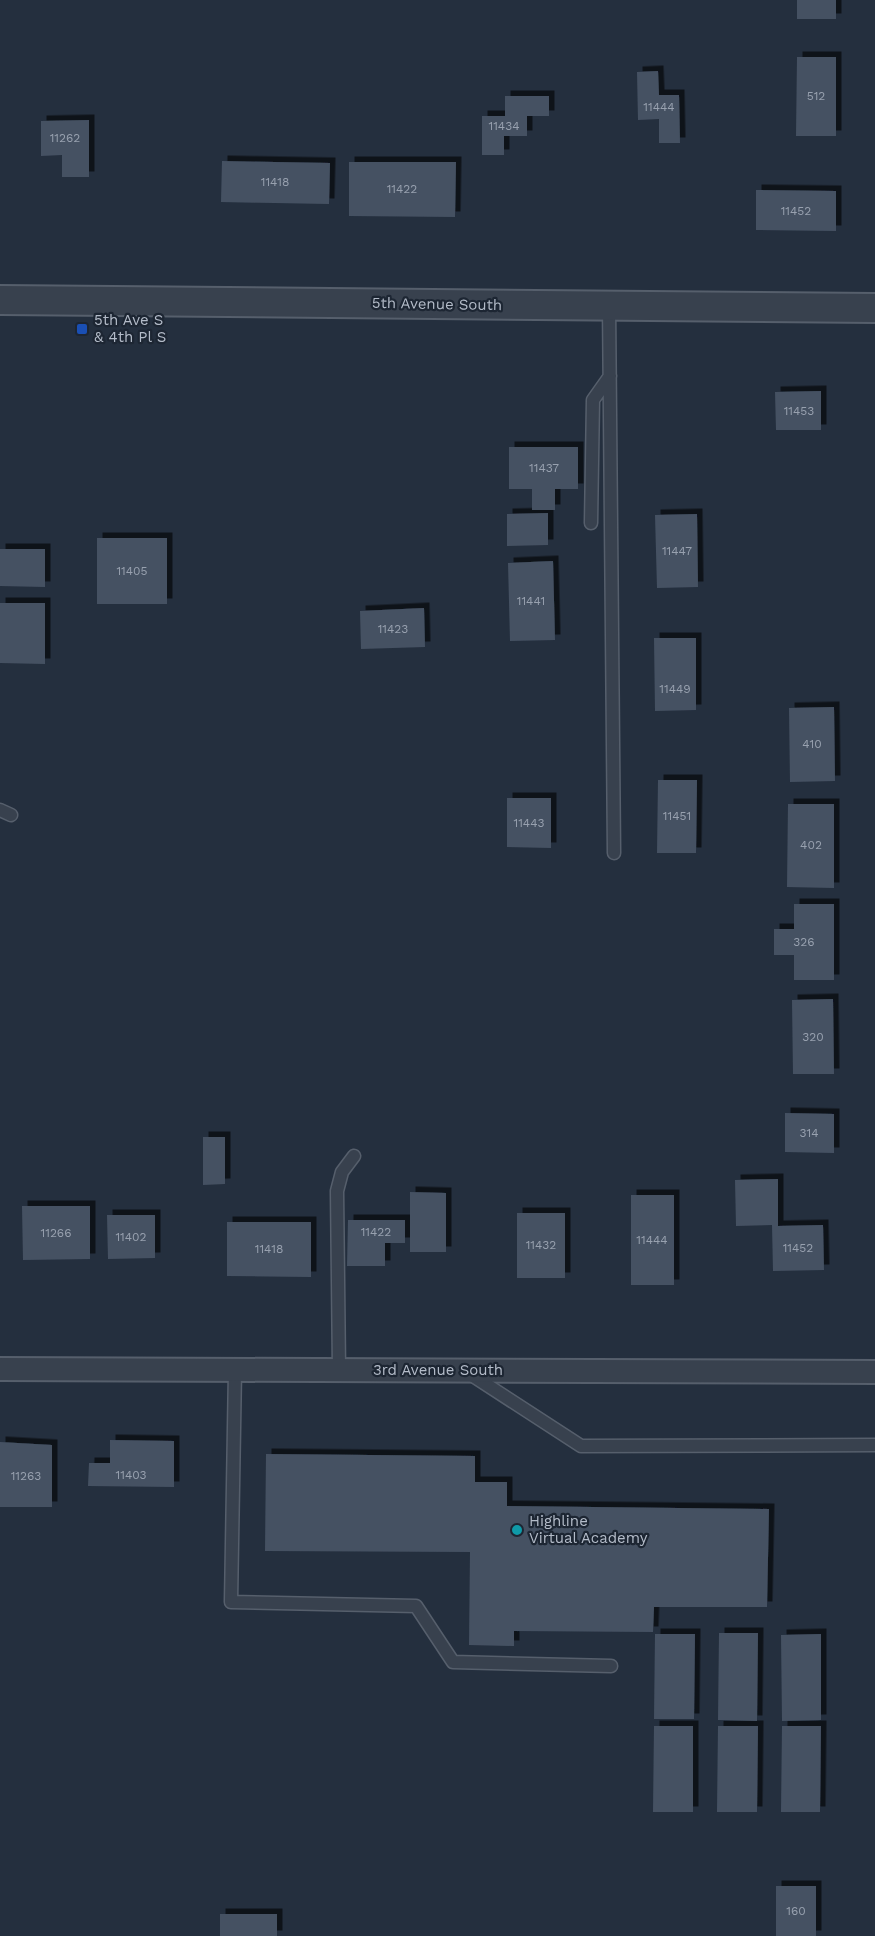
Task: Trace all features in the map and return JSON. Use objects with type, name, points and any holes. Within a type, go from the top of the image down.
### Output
[{"type":"street","name":"5th Avenue South","points":[[0,300],[875,308]]},
{"type":"street","name":"3rd Avenue South","points":[[0,1369],[875,1372]]},
{"type":"lane","points":[[609,305],[614,853]]},
{"type":"lane","points":[[591,523],[592,400],[609,376]]},
{"type":"lane","points":[[339,1370],[337,1191],[342,1172],[354,1156]]},
{"type":"lane","points":[[235,1370],[231,1602],[416,1606],[453,1662],[611,1666]]},
{"type":"lane","points":[[464,1370],[581,1446],[875,1445]]},
{"type":"building","points":[[797,0],[836,0],[836,19],[797,19]]},
{"type":"building","points":[[797,57],[836,57],[836,136],[796,136]]},
{"type":"building","points":[[658,71],[659,95],[679,95],[680,143],[659,143],[659,119],[638,120],[637,72]]},
{"type":"building","points":[[505,96],[549,96],[549,116],[527,116],[527,136],[504,136],[504,155],[482,155],[482,116],[505,116]]},
{"type":"building","points":[[89,120],[89,177],[62,177],[62,155],[41,156],[41,121]]},
{"type":"building","points":[[222,161],[330,163],[329,204],[221,202]]},
{"type":"building","points":[[349,162],[456,162],[455,217],[349,216]]},
{"type":"building","points":[[756,190],[836,191],[836,231],[756,230]]},
{"type":"building","points":[[821,391],[821,430],[776,430],[775,392]]},
{"type":"building","points":[[509,447],[578,447],[578,489],[555,489],[555,510],[532,510],[532,489],[509,489]]},
{"type":"building","points":[[548,513],[548,545],[507,546],[507,514]]},
{"type":"building","points":[[697,514],[698,587],[657,588],[655,515]]},
{"type":"building","points":[[97,538],[167,538],[167,604],[97,604]]},
{"type":"building","points":[[0,549],[45,549],[45,587],[0,586]]},
{"type":"building","points":[[553,561],[555,640],[510,641],[508,563]]},
{"type":"building","points":[[0,603],[45,603],[45,664],[0,663]]},
{"type":"building","points":[[424,608],[425,647],[361,649],[360,611]]},
{"type":"building","points":[[654,638],[696,638],[696,710],[655,711]]},
{"type":"building","points":[[834,707],[835,781],[790,782],[789,708]]},
{"type":"building","points":[[658,780],[697,780],[696,853],[657,853]]},
{"type":"building","points":[[507,798],[551,798],[551,848],[507,847]]},
{"type":"building","points":[[788,804],[834,804],[834,888],[787,887]]},
{"type":"building","points":[[794,904],[834,904],[834,980],[794,980],[794,955],[774,955],[774,929],[794,929]]},
{"type":"building","points":[[833,999],[834,1074],[793,1074],[792,1000]]},
{"type":"building","points":[[785,1113],[834,1114],[834,1153],[785,1152]]},
{"type":"building","points":[[203,1137],[225,1137],[225,1184],[203,1185]]},
{"type":"building","points":[[778,1179],[778,1226],[823,1225],[824,1270],[773,1271],[772,1225],[736,1226],[735,1180]]},
{"type":"building","points":[[410,1192],[446,1193],[446,1252],[410,1252]]},
{"type":"building","points":[[631,1195],[674,1195],[674,1285],[631,1285]]},
{"type":"building","points":[[22,1206],[90,1206],[90,1259],[23,1260]]},
{"type":"building","points":[[517,1213],[565,1213],[565,1278],[517,1278]]},
{"type":"building","points":[[107,1215],[155,1215],[155,1258],[108,1259]]},
{"type":"building","points":[[348,1220],[405,1220],[405,1243],[385,1243],[385,1266],[347,1266]]},
{"type":"building","points":[[227,1222],[311,1222],[311,1277],[227,1276]]},
{"type":"building","points":[[110,1440],[174,1441],[174,1487],[88,1486],[89,1463],[110,1463]]},
{"type":"building","points":[[0,1442],[52,1445],[52,1507],[0,1507]]},
{"type":"building","name":"Highline Virtual Academy","points":[[266,1454],[475,1456],[475,1482],[507,1482],[507,1506],[769,1509],[767,1607],[654,1607],[653,1632],[514,1631],[514,1646],[469,1645],[470,1552],[265,1551]]},
{"type":"building","points":[[719,1633],[758,1633],[757,1721],[718,1720]]},
{"type":"building","points":[[655,1634],[695,1634],[694,1719],[654,1719]]},
{"type":"building","points":[[821,1634],[821,1720],[782,1721],[781,1635]]},
{"type":"building","points":[[654,1726],[693,1726],[693,1812],[653,1812]]},
{"type":"building","points":[[718,1726],[758,1726],[757,1812],[717,1812]]},
{"type":"building","points":[[782,1726],[821,1726],[820,1812],[781,1812]]},
{"type":"building","points":[[776,1886],[816,1886],[816,1936],[776,1936]]},
{"type":"building","points":[[220,1914],[277,1914],[277,1936],[220,1936]]},
{"type":"place","name":"5th Ave S & 4th Pl S","points":[[82,329]]},
{"type":"place","name":"Highline Virtual Academy","points":[[517,1530]]}]
